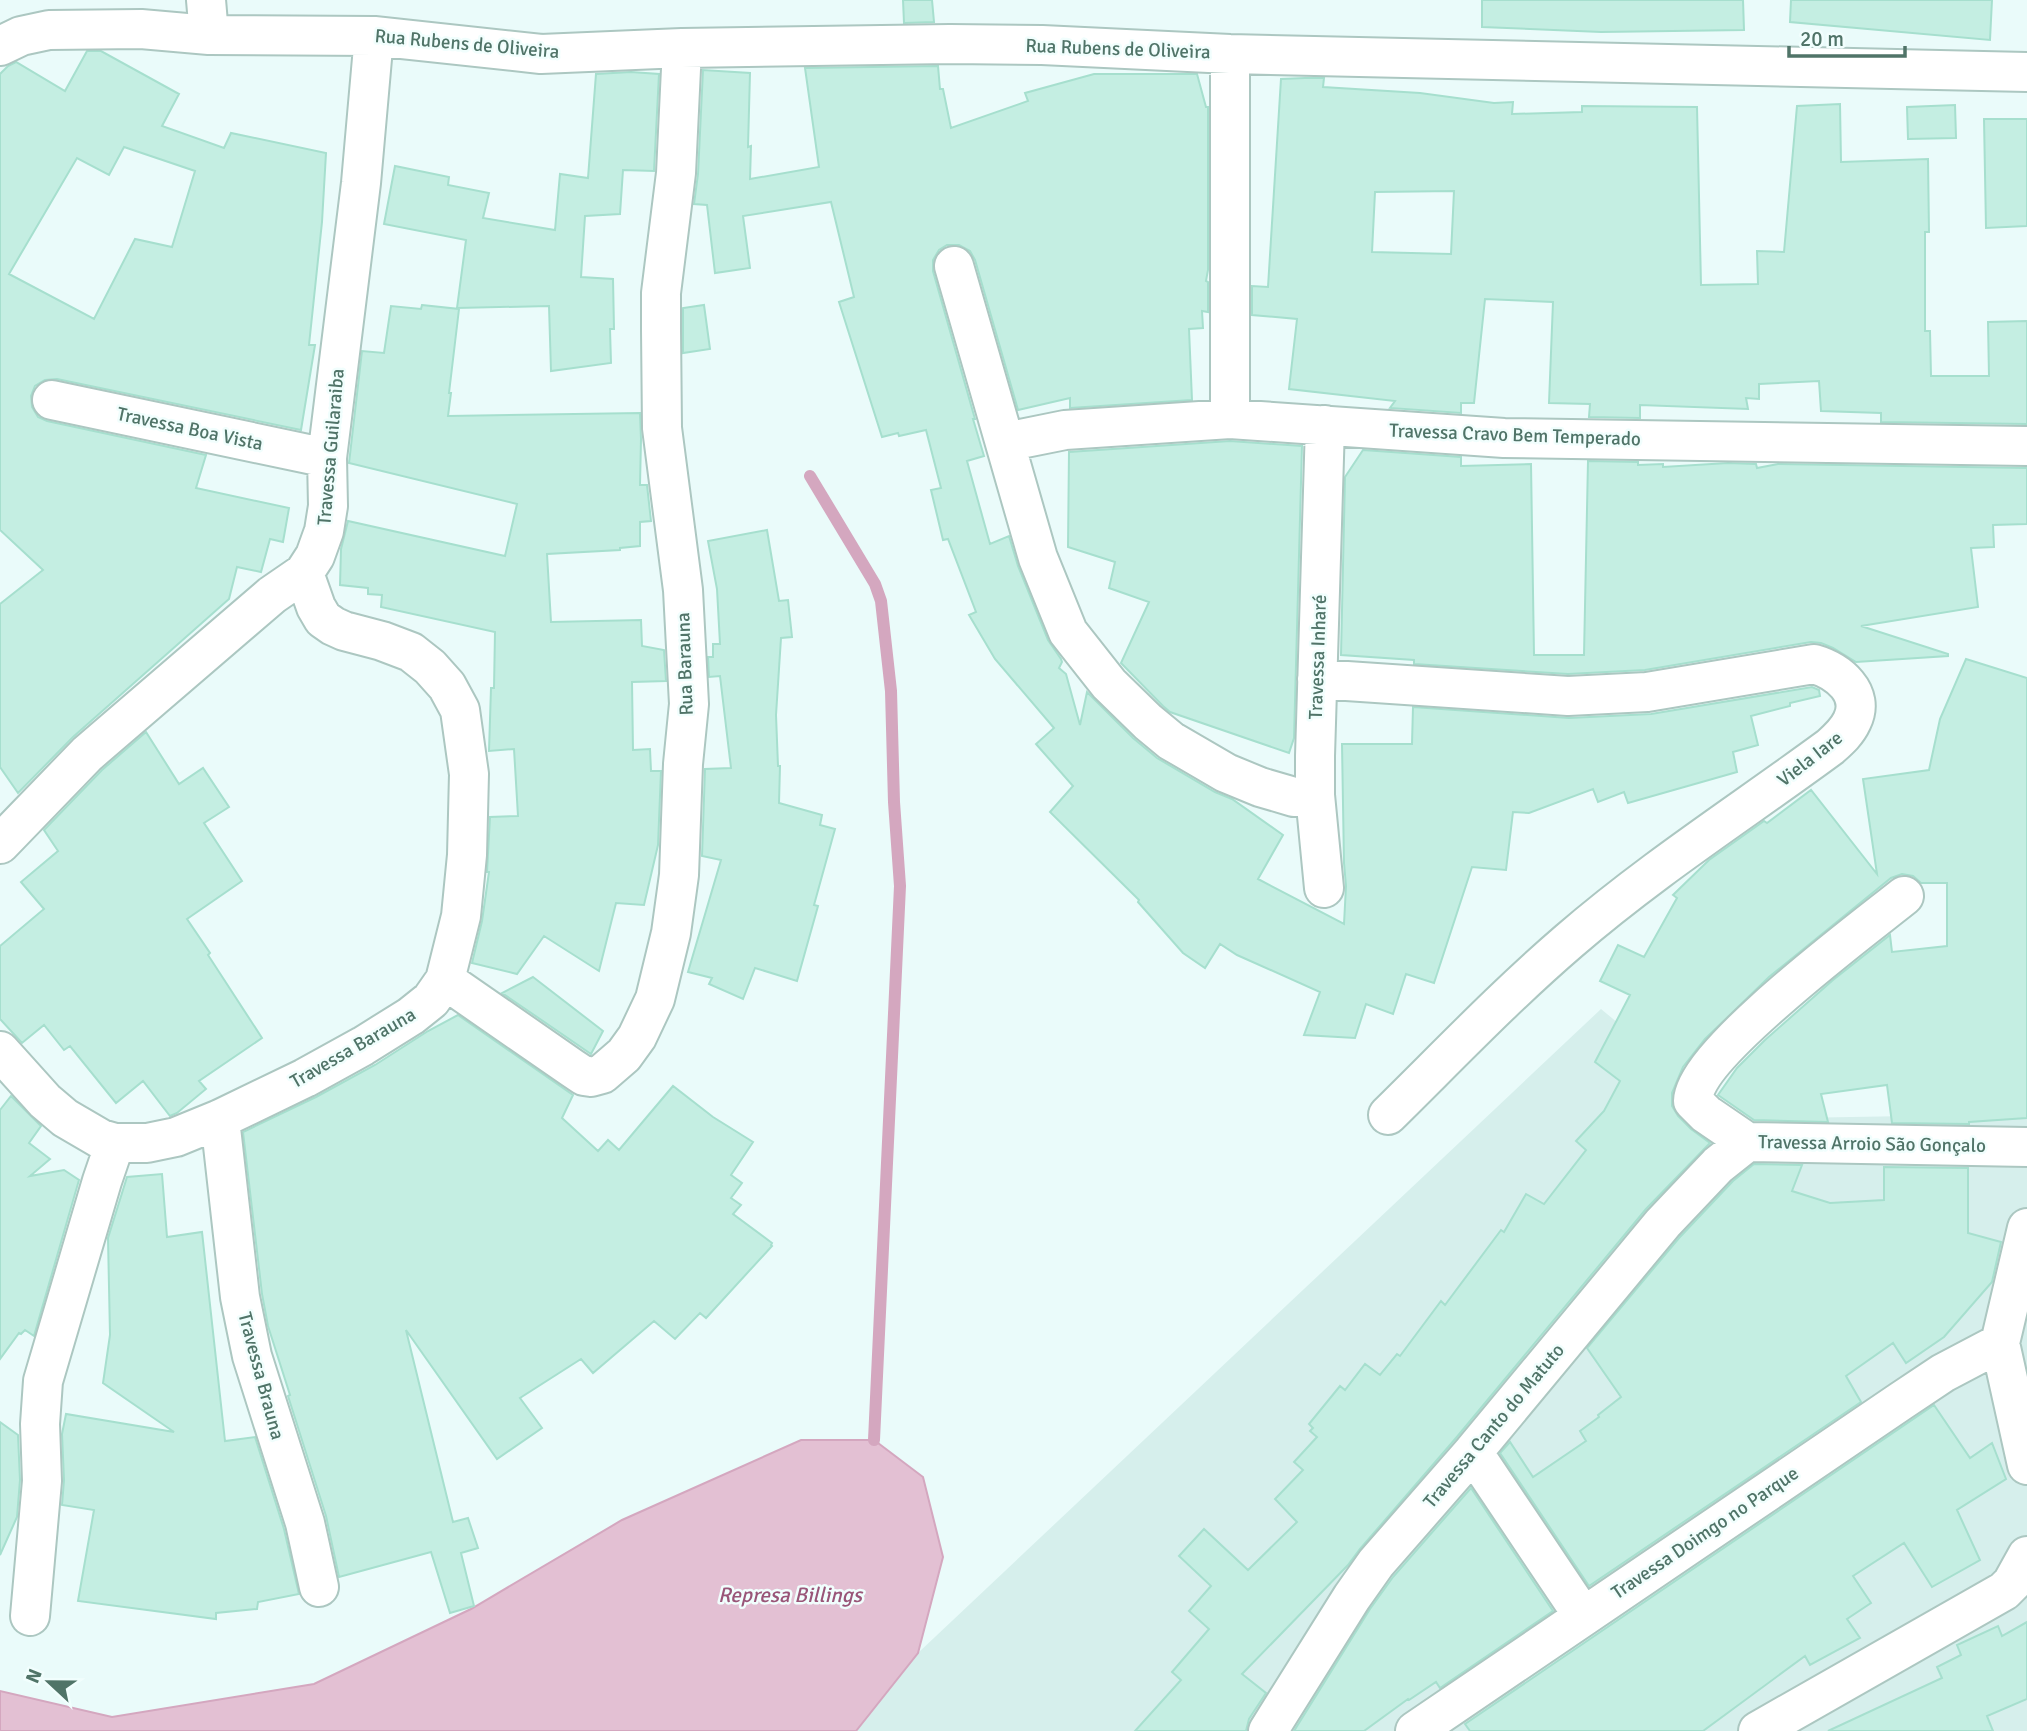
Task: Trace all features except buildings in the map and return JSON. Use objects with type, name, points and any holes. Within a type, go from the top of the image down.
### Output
[{"type":"street","name":"Rua Rubens de Oliveira","points":[[0,46],[21,36],[48,30],[141,29],[208,18],[541,54],[682,48],[1042,45],[1230,54],[2027,72]]},
{"type":"street","name":"Travessa Guilaraiba","points":[[0,844],[88,754],[272,595],[304,573],[315,556],[324,531],[328,506],[327,458],[361,183],[374,36]]},
{"type":"street","name":"Rua Barauna","points":[[445,980],[584,1076],[591,1077],[602,1074],[624,1055],[637,1037],[655,999],[671,933],[679,874],[689,704],[683,590],[662,428],[661,351],[661,293],[676,173],[682,48]]},
{"type":"street","points":[[1230,54],[1230,419]]},
{"type":"street","points":[[954,265],[1038,558],[1068,632],[1109,684],[1147,722],[1171,741],[1226,773],[1270,790],[1294,797],[1315,795]]},
{"type":"street","name":"Travessa Boa Vista","points":[[52,400],[327,458]]},
{"type":"street","name":"Travessa Cravo Bem Temperado","points":[[1005,442],[1065,430],[1230,419],[1504,438],[2027,446]]},
{"type":"street","name":"Travessa Inharé","points":[[1324,888],[1315,795],[1325,425]]},
{"type":"street","name":"Travessa Barauna","points":[[108,1141],[147,1143],[176,1137],[220,1119],[363,1046],[431,1000],[445,980],[461,916],[467,855],[469,774],[460,710],[447,686],[430,667],[411,652],[344,631],[323,619],[304,573]]},
{"type":"street","name":"Viela Iare","points":[[1317,679],[1568,696],[1647,692],[1814,664],[1838,674],[1848,684],[1854,698],[1856,711],[1843,736],[1630,891],[1568,942],[1388,1115]]},
{"type":"street","name":"Travessa Arroio São Gonçalo","points":[[1904,896],[1798,981],[1747,1026],[1702,1078],[1693,1101],[1706,1114],[1746,1142],[2027,1147]]},
{"type":"street","points":[[0,1051],[45,1101],[65,1118],[108,1141],[102,1181],[43,1381],[40,1424],[42,1481],[30,1616]]},
{"type":"street","name":"Travessa Brauna","points":[[220,1119],[240,1297],[252,1356],[305,1523],[320,1587]]},
{"type":"street","name":"Travessa Canto do Matuto","points":[[1268,1731],[1376,1563],[1473,1452],[1663,1223],[1718,1166],[1746,1142]]},
{"type":"street","points":[[2027,1228],[2000,1343],[2027,1465]]},
{"type":"street","name":"Travessa Doimgo no Parque","points":[[1415,1731],[1901,1401],[1953,1367],[2000,1343]]},
{"type":"street","points":[[1473,1452],[1583,1616]]},
{"type":"street","points":[[1758,1731],[2004,1591],[2012,1584],[2027,1556]]},
{"type":"shaded area","points":[[1601,1009],[1734,1119],[2027,1114],[2027,1731],[856,1731],[918,1653]]},
{"type":"water","name":"Represa Billings","points":[[801,1440],[874,1440],[923,1477],[943,1557],[918,1653],[856,1731],[0,1731],[0,1691],[112,1717],[314,1684],[471,1609],[622,1520]]},
{"type":"waterway","points":[[810,476],[875,584],[881,601],[891,691],[894,802],[900,886],[874,1440]]}]
